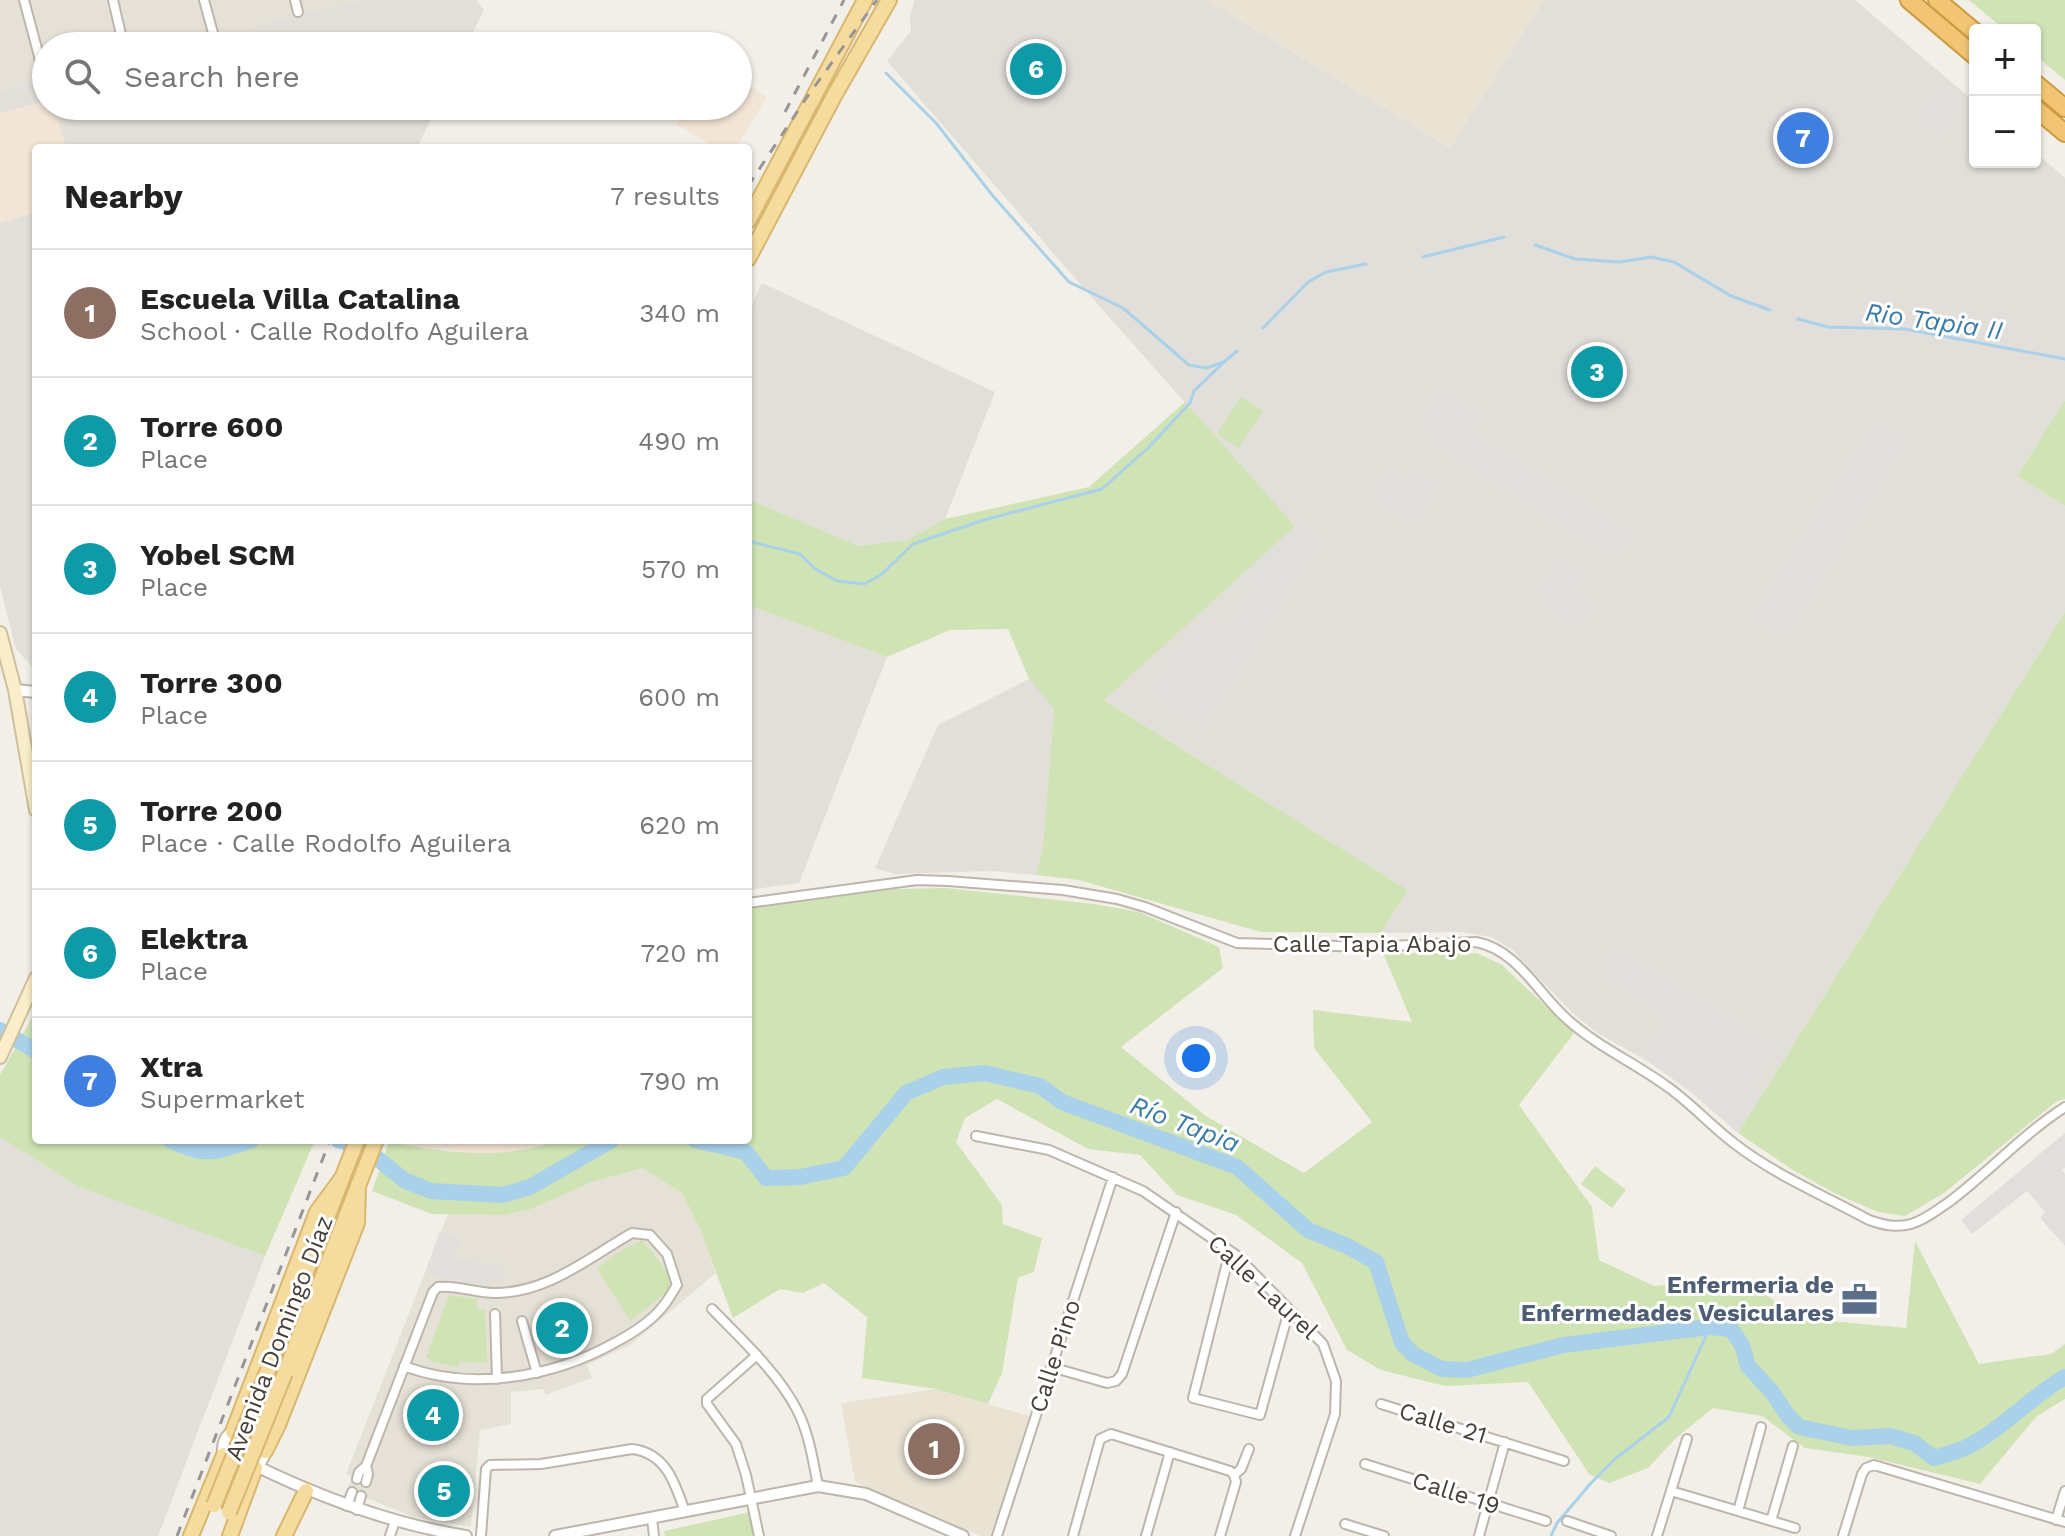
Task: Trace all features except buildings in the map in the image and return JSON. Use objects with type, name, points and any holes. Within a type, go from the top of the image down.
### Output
[{"type":"highway","points":[[1909,0],[1969,51]]},
{"type":"highway","points":[[1937,0],[1969,27]]},
{"type":"highway","points":[[2041,88],[2065,108]]},
{"type":"highway","points":[[2041,113],[2065,133]]},
{"type":"main road","points":[[752,213],[865,0]]},
{"type":"main road","points":[[752,251],[889,0]]},
{"type":"main road","points":[[0,633],[15,690],[32,787]]},
{"type":"main road","points":[[0,1057],[32,988]]},
{"type":"main road","name":"Avenida Domingo Díaz","points":[[201,1536],[356,1144]]},
{"type":"main road","name":"Avenida Domingo Díaz","points":[[220,1536],[374,1144]]},
{"type":"main road","points":[[233,1432],[317,1212],[344,1176]]},
{"type":"main road","points":[[265,1451],[357,1223],[359,1183]]},
{"type":"main road","points":[[191,1536],[224,1455]]},
{"type":"main road","points":[[230,1536],[256,1467]]},
{"type":"main road","points":[[284,1536],[306,1491]]},
{"type":"street","points":[[24,0],[33,32]]},
{"type":"street","points":[[113,0],[120,32]]},
{"type":"street","points":[[204,0],[213,32]]},
{"type":"street","points":[[295,0],[298,12]]},
{"type":"street","points":[[15,690],[32,692]]},
{"type":"street","name":"Calle Tapia Abajo","points":[[752,902],[917,880],[948,881],[1063,890],[1117,899],[1237,943],[1356,947],[1476,942],[1489,945],[1521,968],[1565,1018],[1583,1033],[1665,1085],[1736,1145],[1764,1163],[1882,1224],[1913,1224],[1932,1214],[2045,1120],[2065,1107]]},
{"type":"street","name":"Calle Laurel","points":[[976,1136],[1049,1150],[1143,1191],[1230,1251],[1323,1344],[1336,1381],[1335,1414],[1295,1536]]},
{"type":"street","name":"Calle Pino","points":[[997,1536],[1113,1177]]},
{"type":"street","points":[[1051,1367],[1107,1383],[1116,1381],[1122,1374],[1176,1212]]},
{"type":"street","points":[[361,1481],[359,1472],[366,1466],[404,1366],[433,1292],[438,1287],[493,1293],[542,1285],[632,1233],[650,1235],[667,1254],[677,1285],[663,1307],[637,1331],[590,1357],[537,1373],[497,1379],[440,1376],[404,1366]]},
{"type":"street","points":[[1230,1251],[1193,1398],[1260,1415],[1289,1310]]},
{"type":"street","points":[[712,1309],[757,1355],[796,1409],[811,1450],[818,1486]]},
{"type":"street","points":[[495,1314],[497,1379]]},
{"type":"street","points":[[522,1321],[537,1373]]},
{"type":"street","points":[[757,1355],[707,1399],[707,1404],[736,1444],[759,1536]]},
{"type":"street","name":"Calle 21","points":[[1381,1404],[1564,1461]]},
{"type":"street","points":[[1738,1511],[1761,1427]]},
{"type":"street","points":[[256,1467],[265,1451],[264,1444],[255,1432],[248,1429],[233,1432],[226,1439],[224,1455],[233,1467],[240,1470],[256,1467],[306,1491],[352,1508],[466,1536]]},
{"type":"street","points":[[1073,1536],[1100,1439],[1111,1434],[1230,1471],[1236,1482],[1220,1536]]},
{"type":"street","points":[[1657,1536],[1687,1439]]},
{"type":"street","points":[[1479,1536],[1505,1442]]},
{"type":"street","points":[[1771,1521],[1793,1446]]},
{"type":"street","points":[[1234,1475],[1241,1469],[1249,1449]]},
{"type":"street","points":[[481,1536],[486,1469],[490,1465],[541,1464],[642,1450],[653,1455],[669,1471],[685,1512]]},
{"type":"street","points":[[1146,1536],[1170,1452]]},
{"type":"street","name":"Calle 19","points":[[1365,1464],[1546,1521]]},
{"type":"street","points":[[1843,1536],[1862,1474],[1874,1465],[2060,1521],[2065,1491]]},
{"type":"street","points":[[555,1536],[818,1486],[866,1494],[963,1536]]},
{"type":"street","points":[[1671,1491],[1795,1528]]},
{"type":"street","points":[[352,1508],[356,1494]]},
{"type":"street","points":[[652,1519],[654,1536]]},
{"type":"street","points":[[390,1536],[395,1521]]},
{"type":"street","points":[[1567,1521],[1611,1536]]},
{"type":"street","points":[[1345,1524],[1384,1536]]},
{"type":"shaded area","points":[[0,0],[363,0],[257,25],[257,31],[253,32],[32,32],[32,82],[0,90]]},
{"type":"shaded area","points":[[363,0],[476,0],[484,10],[473,32],[253,32],[257,31],[256,25]]},
{"type":"shaded area","points":[[915,0],[1207,0],[1450,148],[1544,0],[1855,0],[1969,97],[1969,168],[2041,168],[2041,157],[2065,178],[2065,400],[2017,476],[2065,506],[2065,612],[1738,1133],[1653,1064],[1599,1034],[1571,1012],[1513,950],[1491,937],[1462,932],[1381,933],[1408,890],[1103,699],[1295,526],[887,61],[911,31],[910,15]]},
{"type":"shaded area","points":[[1207,0],[1544,0],[1450,148]]},
{"type":"shaded area","points":[[32,82],[32,105],[0,113],[0,90]]},
{"type":"shaded area","points":[[752,88],[767,97],[738,144],[709,144],[676,124],[679,120],[752,120]]},
{"type":"shaded area","points":[[1940,90],[1959,102],[1941,131],[1921,118]]},
{"type":"shaded area","points":[[32,105],[32,120],[58,120],[65,144],[32,144],[32,213],[0,223],[0,113]]},
{"type":"shaded area","points":[[58,120],[430,120],[419,144],[65,144]]},
{"type":"shaded area","points":[[32,213],[32,667],[16,649],[0,586],[0,223]]},
{"type":"shaded area","points":[[762,283],[995,392],[945,519],[907,540],[859,546],[752,501],[752,304]]},
{"type":"shaded area","points":[[1441,393],[1474,415],[1464,433],[1630,536],[1620,546],[1606,548],[1437,441],[1440,436],[1425,426],[1430,410]]},
{"type":"shaded area","points":[[1877,426],[1902,442],[1784,632],[1758,616]]},
{"type":"shaded area","points":[[1414,474],[1434,486],[1415,520],[1376,496],[1388,476],[1401,485],[1398,491],[1407,497],[1410,494],[1404,490]]},
{"type":"shaded area","points":[[1296,527],[1316,540],[1279,599],[1243,575]]},
{"type":"shaded area","points":[[1560,564],[1581,577],[1571,591],[1590,603],[1576,622],[1545,602],[1549,594],[1543,591]]},
{"type":"shaded area","points":[[1258,590],[1278,603],[1202,722],[1155,693],[1203,619],[1229,635]]},
{"type":"shaded area","points":[[752,606],[887,657],[799,883],[752,889]]},
{"type":"shaded area","points":[[1029,679],[1054,708],[1043,846],[1036,875],[991,871],[895,874],[875,868],[938,725]]},
{"type":"shaded area","points":[[1617,953],[1770,1048],[1745,1088],[1760,1098],[1737,1132],[1691,1092],[1646,1060],[1674,1016],[1611,976]]},
{"type":"shaded area","points":[[2065,1133],[2065,1168],[2062,1170],[2065,1174],[2065,1246],[2040,1218],[2045,1212],[2027,1191],[1972,1234],[1961,1220]]},
{"type":"shaded area","points":[[0,1137],[79,1187],[265,1256],[158,1536],[0,1536]]},
{"type":"shaded area","points":[[548,1144],[532,1150],[484,1155],[403,1145]]},
{"type":"shaded area","points":[[643,1168],[682,1193],[700,1229],[716,1273],[630,1345],[587,1365],[592,1378],[545,1395],[544,1389],[511,1392],[511,1424],[480,1430],[471,1527],[413,1517],[347,1490],[352,1477],[346,1474],[448,1214],[504,1215],[531,1209],[592,1182]]},
{"type":"shaded area","points":[[440,1231],[461,1239],[454,1259],[497,1263],[498,1270],[505,1271],[506,1279],[488,1279],[488,1286],[432,1276],[434,1269],[427,1267]]},
{"type":"shaded area","points":[[936,1389],[1029,1416],[992,1536],[981,1536],[855,1482],[841,1403]]},
{"type":"green space","points":[[1969,0],[2065,0],[2065,80],[2041,60],[2041,24],[1998,24]]},
{"type":"green space","points":[[1241,397],[1263,411],[1239,448],[1217,434]]},
{"type":"green space","points":[[2065,400],[2065,506],[2017,476]]},
{"type":"green space","points":[[1185,402],[1295,526],[1104,700],[1408,890],[1381,933],[1261,932],[1079,880],[1036,875],[1043,846],[1054,709],[1029,679],[1008,629],[950,630],[887,657],[752,606],[752,501],[859,546],[907,540],[945,519],[1089,487]]},
{"type":"green space","points":[[2065,612],[2065,1099],[2057,1101],[1944,1193],[1905,1216],[1878,1212],[1834,1193],[1793,1170],[1738,1133]]},
{"type":"green space","points":[[946,888],[1139,912],[1219,947],[1223,968],[1121,1047],[1206,1116],[1304,1173],[1372,1122],[1314,1048],[1313,1010],[1412,1022],[1383,953],[1477,953],[1502,965],[1574,1033],[1519,1105],[1592,1207],[1599,1260],[1654,1286],[1725,1279],[1765,1294],[1798,1318],[1906,1328],[1915,1241],[1979,1364],[2051,1354],[2065,1344],[2065,1399],[2037,1416],[1980,1484],[1869,1457],[1805,1448],[1762,1416],[1713,1408],[1676,1438],[1648,1468],[1609,1483],[1589,1474],[1528,1382],[1445,1386],[1381,1370],[1347,1350],[1302,1263],[1236,1215],[1177,1195],[1140,1155],[1088,1149],[997,1099],[965,1118],[956,1142],[1002,1205],[1003,1224],[1042,1238],[1034,1272],[1018,1278],[1002,1373],[988,1404],[936,1389],[862,1378],[867,1317],[824,1283],[803,1293],[780,1289],[733,1318],[700,1229],[682,1193],[643,1168],[592,1182],[531,1209],[504,1215],[432,1214],[372,1191],[388,1144],[495,1153],[546,1144],[752,1144],[752,908],[895,889]]},
{"type":"green space","points":[[32,1018],[32,1144],[313,1144],[265,1256],[79,1187],[0,1137],[0,1075]]},
{"type":"green space","points":[[1595,1166],[1626,1190],[1612,1208],[1581,1184]]},
{"type":"green space","points":[[642,1240],[667,1271],[671,1289],[630,1321],[597,1269],[616,1253]]},
{"type":"green space","points":[[449,1295],[477,1299],[477,1309],[485,1309],[487,1363],[460,1362],[458,1367],[433,1362],[426,1357]]},
{"type":"green space","points":[[750,1512],[755,1536],[665,1536],[664,1531]]},
{"type":"waterway","points":[[886,73],[936,123],[993,196],[1069,282],[1123,308],[1189,365],[1206,368],[1224,362],[1237,351]]},
{"type":"waterway","name":"Rio Tapia II","points":[[1423,257],[1504,237]]},
{"type":"waterway","name":"Rio Tapia II","points":[[1535,245],[1575,259],[1620,262],[1651,257],[1674,262],[1731,296],[1770,310]]},
{"type":"waterway","name":"Rio Tapia II","points":[[1263,328],[1308,282],[1326,272],[1366,264]]},
{"type":"waterway","name":"Rio Tapia II","points":[[1798,319],[1828,327],[1905,329],[2065,359]]},
{"type":"waterway","points":[[752,542],[800,554],[814,568],[837,581],[864,584],[881,575],[913,544],[984,520],[1102,489],[1149,447],[1190,403],[1194,391],[1224,362]]},
{"type":"waterway","name":"Río Tapia","points":[[0,1030],[32,1049]]},
{"type":"waterway","name":"Río Tapia","points":[[712,1144],[746,1152],[766,1178],[800,1177],[844,1168],[906,1093],[943,1077],[984,1073],[1040,1086],[1062,1102],[1237,1167],[1308,1230],[1376,1262],[1402,1343],[1413,1354],[1442,1369],[1467,1370],[1563,1345],[1710,1327],[1731,1329],[1742,1345],[1748,1366],[1799,1427],[1852,1438],[1890,1436],[1914,1443],[1934,1458],[1978,1441],[2065,1377]]},
{"type":"waterway","name":"Río Tapia","points":[[178,1144],[202,1151],[240,1144]]},
{"type":"waterway","name":"Río Tapia","points":[[352,1144],[363,1147],[404,1180],[431,1191],[503,1195],[530,1187],[605,1144]]},
{"type":"waterway","points":[[1551,1536],[1557,1523],[1591,1483],[1615,1459],[1669,1417],[1710,1327]]},
{"type":"railway","points":[[785,112],[844,0]]},
{"type":"railway","points":[[752,180],[877,0]]},
{"type":"railway","points":[[177,1536],[328,1144]]},
{"type":"place","name":"Elektra","points":[[1036,69]]},
{"type":"place","name":"Xtra","points":[[1803,138]]},
{"type":"place","name":"Yobel SCM","points":[[1597,372]]},
{"type":"place","name":"Enfermeria de Enfermedades Vesiculares","points":[[1860,1299]]},
{"type":"place","name":"Torre 600","points":[[562,1328]]},
{"type":"place","name":"Torre 300","points":[[433,1415]]},
{"type":"place","name":"Escuela Villa Catalina","points":[[934,1449]]},
{"type":"place","name":"Torre 200","points":[[444,1491]]}]
